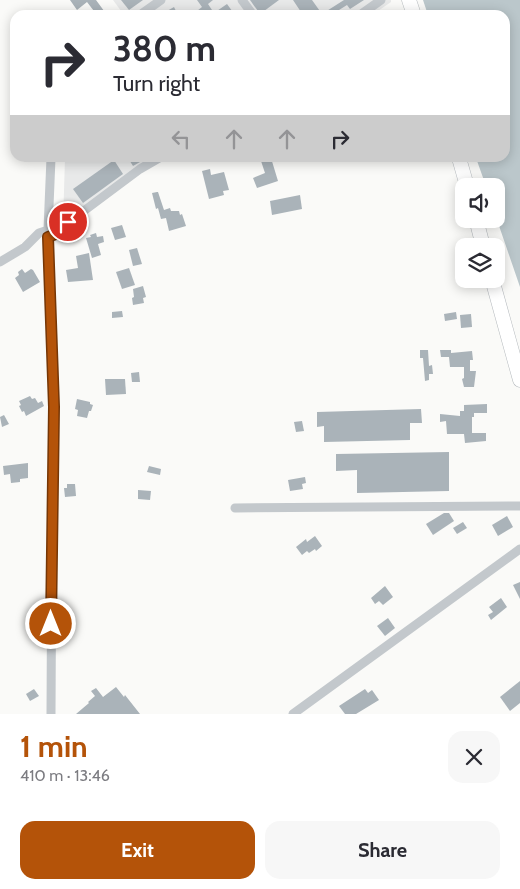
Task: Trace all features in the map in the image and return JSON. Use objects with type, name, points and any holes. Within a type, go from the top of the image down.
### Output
[{"type":"highway","points":[[459,162],[464,178]]},
{"type":"highway","points":[[494,288],[520,380]]},
{"type":"street","points":[[147,10],[161,0]]},
{"type":"street","points":[[367,10],[381,0]]},
{"type":"street","points":[[51,162],[48,233],[54,407],[51,714]]},
{"type":"street","points":[[0,262],[25,247],[39,233],[56,234],[68,222],[153,162]]},
{"type":"street","points":[[235,508],[520,506]]},
{"type":"street","points":[[293,714],[520,549]]},
{"type":"shaded area","points":[[113,0],[391,0],[391,2],[379,10],[120,10]]},
{"type":"shaded area","points":[[423,0],[520,0],[520,287],[505,243],[505,238],[503,238],[500,228],[505,228],[505,178],[483,178],[477,162],[510,162],[510,10],[426,10]]},
{"type":"shaded area","points":[[65,162],[155,162],[63,224]]},
{"type":"building","points":[[70,0],[96,0],[103,10],[93,10],[87,2],[77,10]]},
{"type":"building","points":[[121,0],[143,0],[129,10]]},
{"type":"building","points":[[197,0],[213,0],[208,4],[212,10],[198,10],[202,7]]},
{"type":"building","points":[[250,0],[279,0],[265,10],[257,10]]},
{"type":"building","points":[[293,0],[312,0],[319,10],[300,10]]},
{"type":"building","points":[[344,0],[364,0],[350,9],[347,5],[339,10],[328,10]]},
{"type":"building","points":[[227,4],[231,10],[218,10]]},
{"type":"building","points":[[111,162],[115,162],[123,174],[83,203],[73,189]]},
{"type":"building","points":[[130,162],[140,162],[133,166]]},
{"type":"building","points":[[261,162],[272,162],[278,181],[257,188],[253,178],[265,173]]},
{"type":"building","points":[[210,169],[211,175],[224,172],[229,190],[223,191],[224,195],[209,199],[202,171]]},
{"type":"building","points":[[158,192],[164,210],[170,208],[171,211],[179,211],[186,226],[169,231],[166,218],[161,219],[158,208],[156,209],[152,193]]},
{"type":"building","points":[[300,195],[302,209],[272,215],[270,201]]},
{"type":"building","points":[[122,225],[126,237],[115,240],[111,228]]},
{"type":"building","points":[[96,233],[97,237],[103,236],[104,242],[98,244],[101,255],[92,258],[86,238]]},
{"type":"building","points":[[137,248],[142,264],[133,266],[129,250]]},
{"type":"building","points":[[89,253],[93,280],[68,282],[66,270],[78,268],[76,256]]},
{"type":"building","points":[[129,268],[135,285],[122,289],[116,272]]},
{"type":"building","points":[[22,269],[25,273],[31,269],[33,270],[40,282],[23,292],[15,278]]},
{"type":"building","points":[[143,286],[146,297],[143,298],[144,303],[133,305],[133,289]]},
{"type":"building","points":[[122,311],[123,317],[112,318],[112,312]]},
{"type":"building","points":[[456,312],[457,319],[445,321],[444,314]]},
{"type":"building","points":[[471,314],[472,327],[461,328],[460,315]]},
{"type":"building","points":[[420,350],[428,350],[429,366],[432,365],[433,374],[429,374],[429,380],[425,381],[423,358],[420,358]]},
{"type":"building","points":[[440,350],[451,350],[451,353],[472,351],[473,360],[470,360],[470,371],[476,371],[474,387],[464,387],[462,379],[464,378],[464,367],[450,367],[449,357],[441,357]]},
{"type":"building","points":[[139,372],[140,382],[132,382],[131,373]]},
{"type":"building","points":[[105,379],[125,379],[126,394],[106,395]]},
{"type":"building","points":[[30,396],[32,399],[35,398],[38,403],[42,401],[44,406],[26,416],[19,406],[21,405],[19,401]]},
{"type":"building","points":[[77,399],[90,402],[93,405],[87,418],[77,416],[78,410],[75,409]]},
{"type":"building","points":[[487,404],[487,413],[474,413],[474,417],[472,417],[472,433],[486,433],[486,441],[465,443],[464,434],[447,434],[446,421],[440,422],[440,414],[460,416],[460,411],[464,411],[464,405]]},
{"type":"building","points":[[421,409],[422,423],[410,423],[410,440],[324,442],[324,426],[317,427],[317,412]]},
{"type":"building","points":[[4,415],[9,424],[2,427],[0,417]]},
{"type":"building","points":[[302,421],[304,431],[296,432],[294,422]]},
{"type":"building","points":[[449,452],[449,491],[357,493],[357,470],[336,471],[336,454]]},
{"type":"building","points":[[28,463],[28,478],[20,479],[20,482],[11,483],[10,474],[4,475],[3,466]]},
{"type":"building","points":[[149,466],[161,469],[160,475],[147,472]]},
{"type":"building","points":[[305,477],[306,483],[302,484],[303,489],[290,491],[288,480]]},
{"type":"building","points":[[67,484],[75,484],[76,496],[65,497],[64,488],[67,488]]},
{"type":"building","points":[[138,490],[151,491],[150,500],[138,499]]},
{"type":"building","points":[[444,513],[449,513],[454,521],[433,535],[426,524]]},
{"type":"building","points":[[507,516],[513,527],[498,536],[492,525]]},
{"type":"building","points":[[463,522],[467,528],[457,534],[453,528]]},
{"type":"building","points":[[315,536],[322,546],[316,551],[315,549],[309,553],[307,551],[302,555],[296,547],[306,539],[307,542]]},
{"type":"building","points":[[520,582],[520,599],[513,585]]},
{"type":"building","points":[[385,586],[393,597],[383,605],[379,601],[375,604],[371,598]]},
{"type":"building","points":[[501,598],[507,607],[491,620],[488,615],[493,612],[489,607]]},
{"type":"building","points":[[388,618],[395,628],[385,636],[377,626]]},
{"type":"building","points":[[520,681],[520,703],[510,711],[500,697]]},
{"type":"building","points":[[116,687],[140,714],[76,714],[95,696],[91,691],[96,688],[103,697]]},
{"type":"building","points":[[34,689],[39,696],[30,701],[26,694]]},
{"type":"building","points":[[365,689],[368,693],[372,690],[379,700],[356,714],[345,714],[339,706]]},
{"type":"route","points":[[51,624],[54,407],[48,237],[56,234],[68,222]]}]
